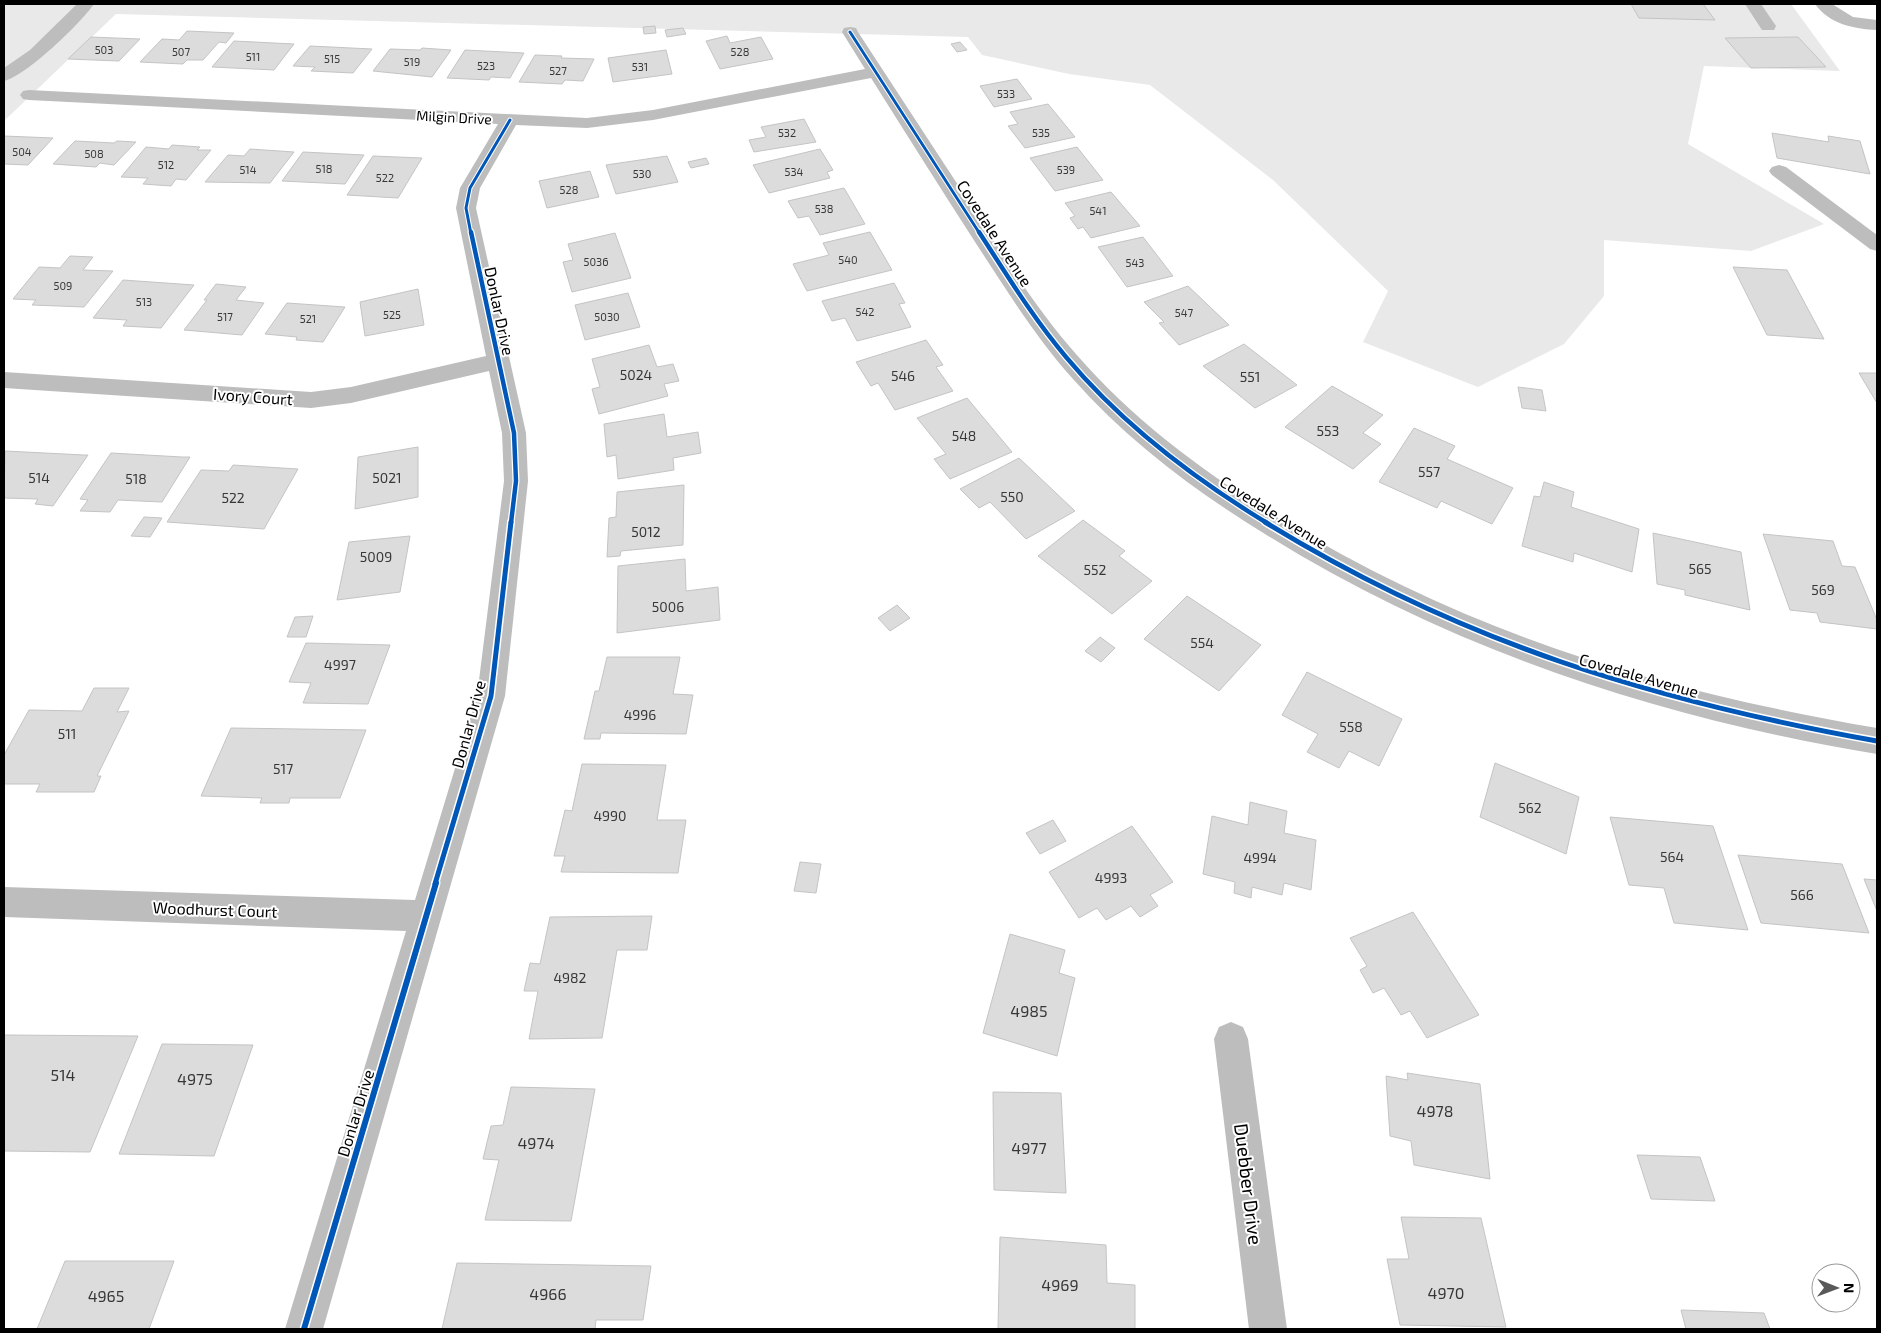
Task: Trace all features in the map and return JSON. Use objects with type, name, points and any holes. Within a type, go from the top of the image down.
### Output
[{"type":"street","points":[[4,76],[36,54],[86,4]]},
{"type":"street","points":[[1753,4],[1768,26]]},
{"type":"street","points":[[1823,4],[1830,12],[1855,24],[1877,25]]},
{"type":"street","name":"Covedale Avenue","points":[[850,32],[1039,325],[1081,375],[1133,426],[1205,483],[1287,538],[1374,585],[1477,632],[1574,669],[1686,703],[1799,729],[1877,741]]},
{"type":"street","name":"Milgin Drive","points":[[29,95],[588,123],[625,120],[876,72]]},
{"type":"street","name":"Donlar Drive","points":[[304,1329],[491,696],[516,481],[514,433],[466,208],[470,188],[510,120]]},
{"type":"street","points":[[1779,171],[1877,245]]},
{"type":"street","name":"Ivory Court","points":[[4,380],[311,400],[351,396],[498,361]]},
{"type":"street","name":"Woodhurst Court","points":[[4,902],[427,916]]},
{"type":"street","name":"Duebber Drive","points":[[1231,1039],[1268,1329]]},
{"type":"shaded area","points":[[4,4],[1791,4],[1840,71],[1704,66],[1688,144],[1824,224],[1751,251],[1604,240],[1604,296],[1564,344],[1478,387],[1363,342],[1388,291],[1273,180],[1150,85],[1069,74],[982,55],[968,37],[116,14],[4,121]]},
{"type":"building","points":[[1631,4],[1703,4],[1715,20],[1639,18]]},
{"type":"building","points":[[655,26],[656,33],[644,34],[643,27]]},
{"type":"building","points":[[683,28],[686,34],[667,37],[665,30]]},
{"type":"building","points":[[187,31],[234,33],[226,43],[219,42],[203,60],[187,60],[183,64],[140,62],[162,39],[179,40]]},
{"type":"building","points":[[727,36],[730,43],[761,37],[773,59],[720,69],[706,41]]},
{"type":"building","points":[[91,37],[140,39],[119,61],[68,59]]},
{"type":"building","points":[[1798,37],[1826,67],[1751,68],[1725,38]]},
{"type":"building","points":[[234,41],[294,44],[274,70],[212,67]]},
{"type":"building","points":[[960,42],[967,50],[957,52],[951,44]]},
{"type":"building","points":[[310,46],[372,49],[353,73],[311,71],[315,67],[293,66]]},
{"type":"building","points":[[422,48],[451,50],[432,77],[373,71],[390,49],[420,50]]},
{"type":"building","points":[[465,50],[524,53],[510,78],[491,77],[489,80],[447,78]]},
{"type":"building","points":[[666,50],[672,74],[613,82],[608,58]]},
{"type":"building","points":[[535,55],[594,59],[583,81],[565,80],[562,84],[519,82]]},
{"type":"building","points":[[1017,79],[1032,99],[994,107],[980,86]]},
{"type":"building","points":[[1048,104],[1075,137],[1025,148],[1008,126],[1018,124],[1010,112]]},
{"type":"building","points":[[804,119],[816,142],[754,152],[749,140],[766,137],[761,127]]},
{"type":"building","points":[[1772,133],[1829,142],[1828,136],[1860,141],[1870,174],[1777,158]]},
{"type":"building","points":[[4,136],[53,138],[28,165],[4,164]]},
{"type":"building","points":[[75,141],[136,142],[114,165],[100,163],[96,167],[53,164]]},
{"type":"building","points":[[172,145],[200,147],[197,150],[211,150],[186,180],[176,179],[171,186],[143,184],[148,178],[121,177],[146,147],[169,149]]},
{"type":"building","points":[[1077,147],[1103,180],[1055,191],[1030,158]]},
{"type":"building","points":[[250,149],[294,152],[270,183],[205,182],[228,155],[244,156]]},
{"type":"building","points":[[820,149],[833,170],[827,172],[830,178],[769,193],[753,165]]},
{"type":"building","points":[[303,152],[364,155],[345,184],[282,181]]},
{"type":"building","points":[[373,156],[422,158],[398,198],[347,195]]},
{"type":"building","points":[[667,156],[678,182],[616,194],[606,165]]},
{"type":"building","points":[[706,158],[709,164],[691,168],[688,162]]},
{"type":"building","points":[[590,171],[599,197],[547,208],[539,181]]},
{"type":"building","points":[[844,188],[865,224],[820,235],[809,216],[798,218],[788,201]]},
{"type":"building","points":[[1111,192],[1140,226],[1091,238],[1083,227],[1078,229],[1070,218],[1075,216],[1065,203]]},
{"type":"building","points":[[870,232],[892,270],[807,291],[793,264],[829,255],[823,243]]},
{"type":"building","points":[[615,233],[631,278],[572,292],[563,262],[573,260],[568,244]]},
{"type":"building","points":[[1143,237],[1173,276],[1127,287],[1098,247]]},
{"type":"building","points":[[70,256],[93,257],[83,270],[113,271],[84,307],[32,305],[36,300],[13,299],[39,267],[60,268]]},
{"type":"building","points":[[1733,267],[1787,270],[1824,339],[1767,335]]},
{"type":"building","points":[[123,280],[194,285],[161,328],[123,326],[127,320],[93,318]]},
{"type":"building","points":[[894,283],[905,303],[899,304],[911,327],[857,341],[845,318],[832,321],[822,301]]},
{"type":"building","points":[[216,284],[246,287],[236,300],[264,303],[242,335],[184,330],[207,300],[204,300]]},
{"type":"building","points":[[1188,286],[1229,325],[1179,345],[1159,323],[1164,322],[1144,302]]},
{"type":"building","points":[[418,289],[424,325],[365,336],[360,302]]},
{"type":"building","points":[[628,293],[640,327],[585,340],[575,305]]},
{"type":"building","points":[[287,303],[345,307],[323,342],[296,340],[297,337],[265,334]]},
{"type":"building","points":[[926,340],[943,365],[936,367],[953,391],[895,410],[878,383],[871,386],[856,362]]},
{"type":"building","points":[[1244,344],[1297,385],[1255,408],[1203,366]]},
{"type":"building","points":[[649,345],[657,367],[673,364],[679,381],[664,384],[668,396],[599,414],[592,389],[600,387],[592,359]]},
{"type":"building","points":[[1859,373],[1877,373],[1877,403]]},
{"type":"building","points":[[1332,386],[1383,415],[1363,433],[1381,444],[1353,469],[1285,427]]},
{"type":"building","points":[[1518,387],[1542,390],[1546,411],[1522,408]]},
{"type":"building","points":[[967,398],[1012,452],[950,479],[934,459],[946,454],[917,418]]},
{"type":"building","points":[[664,414],[667,437],[698,432],[701,453],[673,458],[674,470],[618,479],[616,455],[607,457],[604,424]]},
{"type":"building","points":[[1414,428],[1455,446],[1447,459],[1513,488],[1492,524],[1441,501],[1437,508],[1379,482]]},
{"type":"building","points":[[418,447],[418,497],[355,509],[358,457]]},
{"type":"building","points":[[5,451],[88,455],[53,506],[35,504],[38,499],[4,498]]},
{"type":"building","points":[[111,453],[190,457],[162,502],[118,500],[110,512],[80,511],[88,500],[80,499]]},
{"type":"building","points":[[1019,458],[1075,511],[1026,539],[990,502],[979,508],[960,489]]},
{"type":"building","points":[[233,465],[298,469],[264,529],[167,522],[201,470],[229,471]]},
{"type":"building","points":[[1544,482],[1574,492],[1571,507],[1639,529],[1632,572],[1574,553],[1573,562],[1522,546],[1534,496],[1540,497]]},
{"type":"building","points":[[684,485],[683,545],[621,551],[620,556],[607,557],[609,518],[616,517],[617,492]]},
{"type":"building","points":[[144,517],[162,518],[150,537],[131,536]]},
{"type":"building","points":[[1083,520],[1125,551],[1119,556],[1152,581],[1112,614],[1038,556]]},
{"type":"building","points":[[1653,533],[1741,552],[1750,610],[1685,595],[1685,590],[1657,584]]},
{"type":"building","points":[[1763,534],[1833,541],[1842,566],[1855,567],[1877,620],[1877,629],[1820,622],[1817,613],[1790,610]]},
{"type":"building","points":[[410,536],[400,592],[337,600],[349,542]]},
{"type":"building","points":[[685,559],[686,591],[718,587],[720,620],[617,633],[618,566]]},
{"type":"building","points":[[1187,596],[1261,645],[1219,691],[1144,639]]},
{"type":"building","points":[[897,605],[910,618],[890,631],[878,618]]},
{"type":"building","points":[[313,616],[306,637],[287,637],[295,617]]},
{"type":"building","points":[[1100,637],[1115,648],[1101,662],[1085,651]]},
{"type":"building","points":[[306,643],[390,645],[368,704],[303,703],[311,683],[289,682]]},
{"type":"building","points":[[607,657],[680,657],[673,694],[693,695],[686,734],[601,733],[600,739],[584,739],[595,691],[599,691]]},
{"type":"building","points":[[1307,672],[1402,719],[1379,766],[1349,751],[1339,768],[1307,752],[1318,734],[1282,715]]},
{"type":"building","points":[[94,688],[129,688],[117,712],[129,711],[97,776],[101,776],[94,792],[36,792],[40,784],[4,784],[4,755],[29,710],[82,711]]},
{"type":"building","points":[[231,728],[366,730],[340,798],[290,798],[289,803],[260,803],[262,798],[201,796]]},
{"type":"building","points":[[1495,763],[1579,797],[1566,854],[1480,817]]},
{"type":"building","points":[[582,764],[666,765],[657,820],[686,820],[678,873],[561,872],[565,856],[554,856],[565,810],[572,811]]},
{"type":"building","points":[[1250,802],[1287,811],[1284,833],[1316,840],[1311,890],[1284,883],[1282,895],[1252,887],[1251,898],[1234,893],[1235,882],[1203,874],[1212,816],[1248,825]]},
{"type":"building","points":[[1610,817],[1713,826],[1748,930],[1674,923],[1664,888],[1629,885]]},
{"type":"building","points":[[1053,820],[1066,841],[1040,854],[1026,833]]},
{"type":"building","points":[[1132,826],[1173,882],[1150,895],[1158,906],[1140,917],[1131,906],[1106,920],[1097,908],[1079,918],[1049,872]]},
{"type":"building","points":[[1738,855],[1842,864],[1869,933],[1761,923]]},
{"type":"building","points":[[800,862],[821,864],[816,893],[794,891]]},
{"type":"building","points":[[1864,879],[1877,880],[1877,911]]},
{"type":"building","points":[[1413,912],[1479,1015],[1427,1038],[1410,1011],[1401,1015],[1384,988],[1373,993],[1360,970],[1367,966],[1350,938]]},
{"type":"building","points":[[652,916],[647,950],[617,950],[602,1038],[529,1039],[538,991],[524,991],[530,963],[540,964],[550,917]]},
{"type":"building","points":[[1010,934],[1065,950],[1059,973],[1075,978],[1057,1056],[983,1033]]},
{"type":"building","points":[[4,1035],[138,1036],[90,1152],[4,1151]]},
{"type":"building","points":[[162,1044],[253,1045],[214,1156],[119,1154]]},
{"type":"building","points":[[1407,1073],[1480,1084],[1490,1179],[1414,1165],[1411,1141],[1390,1136],[1386,1076],[1408,1080]]},
{"type":"building","points":[[511,1087],[595,1089],[571,1221],[485,1220],[499,1160],[483,1159],[491,1126],[503,1125]]},
{"type":"building","points":[[993,1092],[1061,1093],[1066,1193],[994,1190]]},
{"type":"building","points":[[1637,1155],[1700,1157],[1715,1201],[1651,1199]]},
{"type":"building","points":[[1401,1217],[1481,1218],[1506,1327],[1400,1325],[1387,1259],[1409,1259]]},
{"type":"building","points":[[1000,1237],[1106,1245],[1107,1283],[1135,1285],[1135,1329],[998,1329]]},
{"type":"building","points":[[65,1261],[174,1261],[149,1329],[37,1329]]},
{"type":"building","points":[[457,1263],[651,1266],[643,1320],[596,1320],[595,1329],[442,1329]]},
{"type":"building","points":[[1681,1310],[1764,1313],[1770,1329],[1686,1329]]},
{"type":"cycle path","points":[[850,32],[974,225],[1051,339],[1099,393],[1137,429],[1220,493],[1315,553],[1390,593],[1467,628],[1547,659],[1628,685],[1710,708],[1793,726],[1877,741]]},
{"type":"cycle path","points":[[304,1329],[491,696],[516,481],[514,433],[466,208],[470,188],[510,120]]}]
